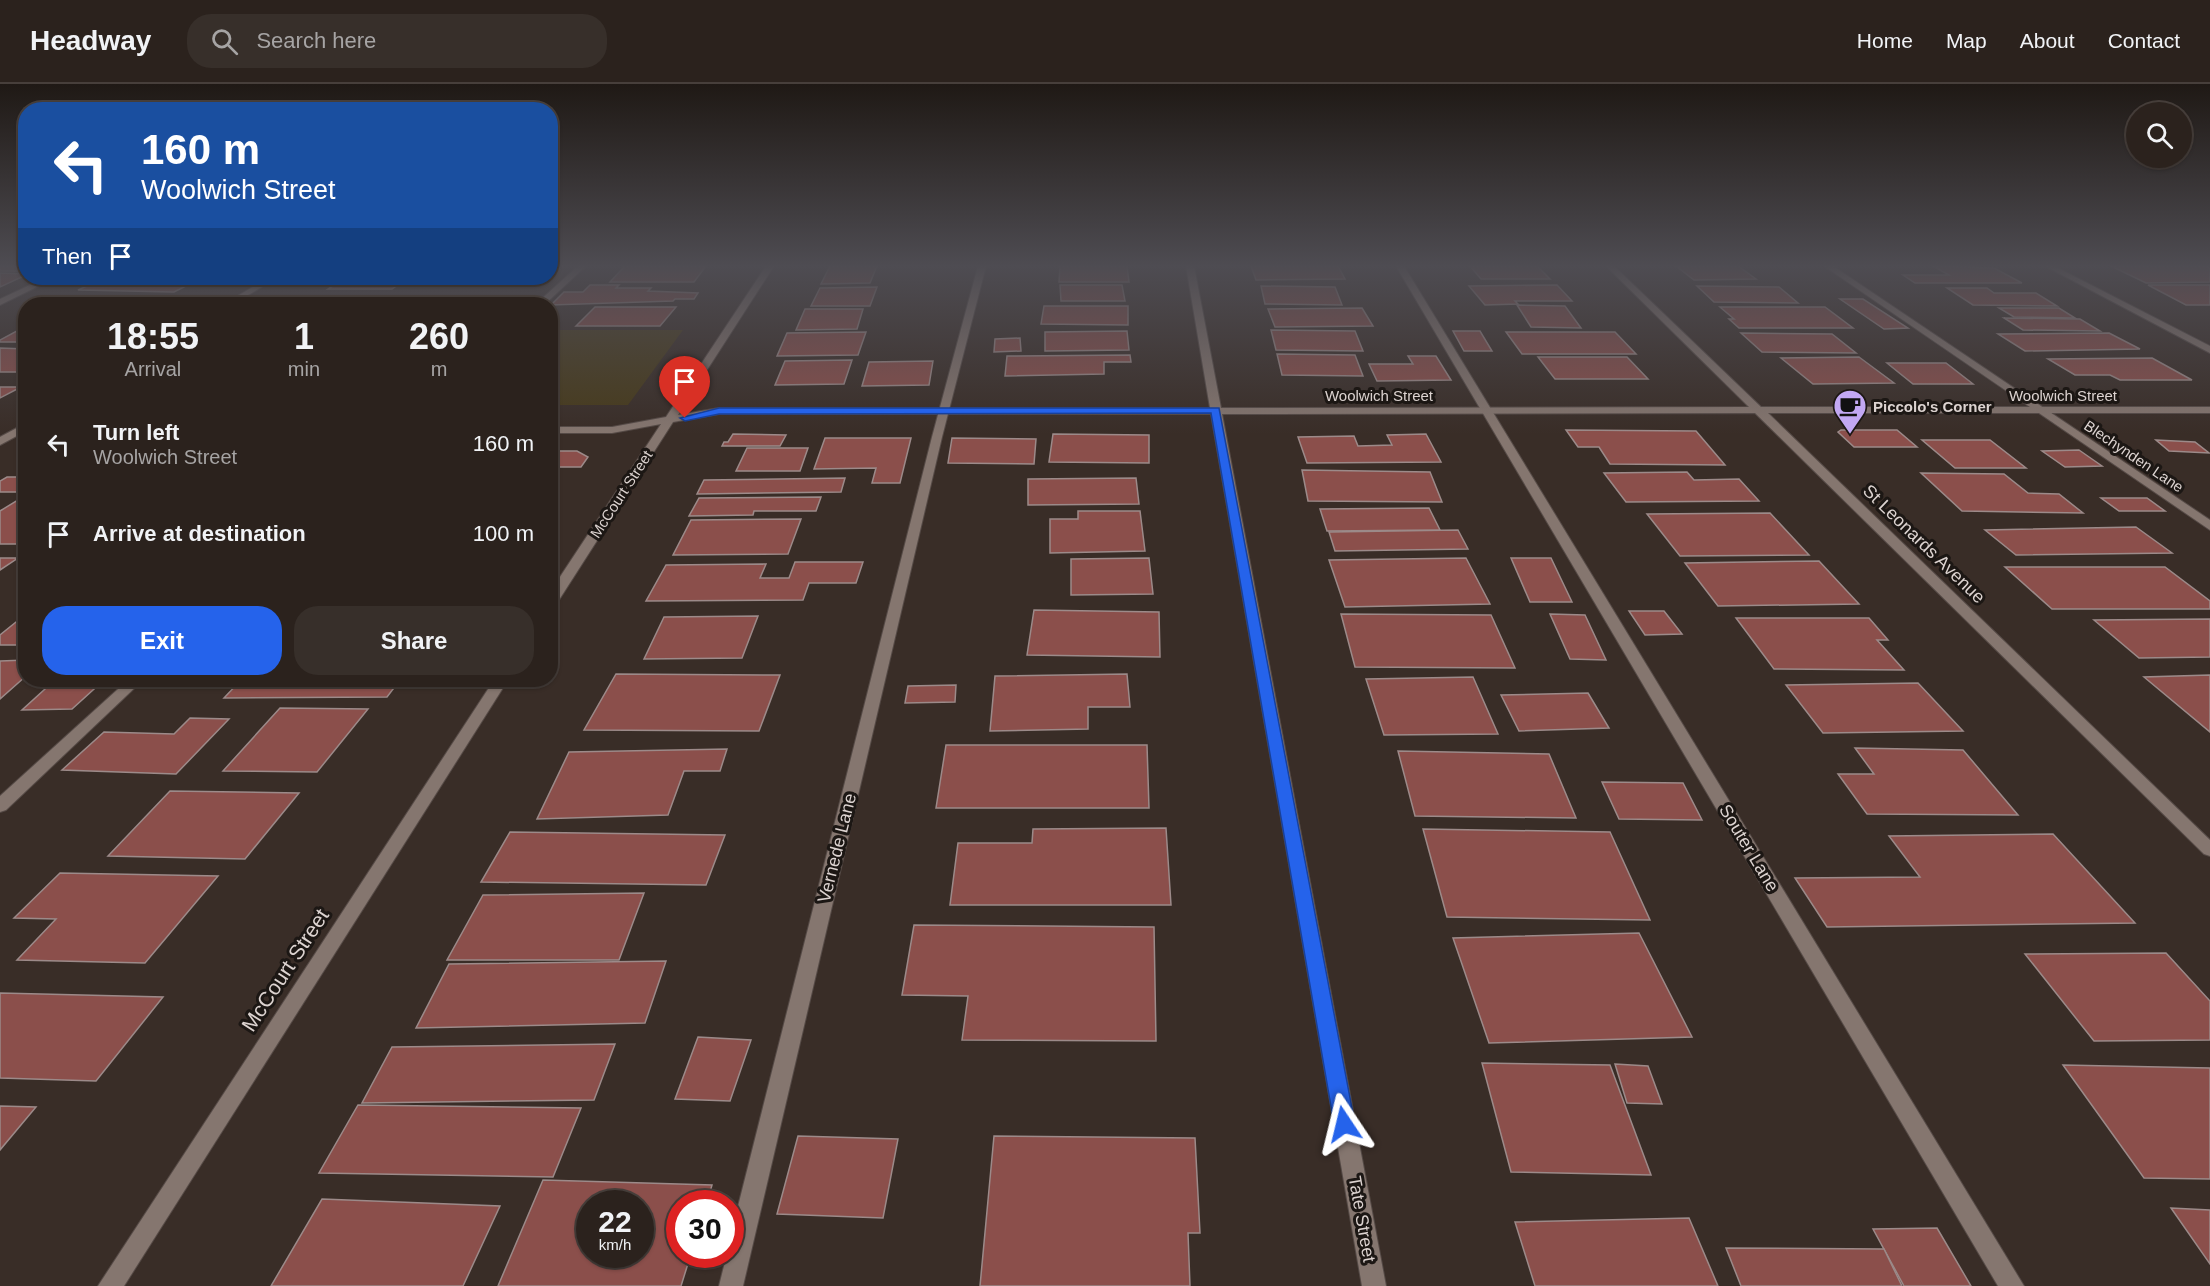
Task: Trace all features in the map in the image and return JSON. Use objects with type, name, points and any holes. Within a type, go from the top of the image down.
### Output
[{"type":"street","name":"McCourt Street","points":[[558,591],[733,322]]},
{"type":"street","name":"Vernede Lane","points":[[731,1286],[968,322]]},
{"type":"street","name":"Tate Street","points":[[1200,322],[1374,1286]]},
{"type":"street","name":"Souter Lane","points":[[1434,322],[2012,1286]]},
{"type":"street","name":"St Leonards Avenue","points":[[1668,322],[2210,850]]},
{"type":"street","name":"Blechynden Lane","points":[[1911,322],[2210,526]]},
{"type":"street","points":[[2157,322],[2210,350]]},
{"type":"street","name":"Woolwich Street","points":[[558,430],[612,430],[719,411],[2210,410]]},
{"type":"street","points":[[0,430],[18,429]]},
{"type":"street","points":[[0,442],[18,432]]},
{"type":"street","points":[[0,806],[128,687]]},
{"type":"street","name":"McCourt Street","points":[[110,1286],[496,687]]},
{"type":"shaded area","points":[[558,330],[683,330],[628,405],[558,405]]},
{"type":"building","points":[[580,322],[663,322],[660,326],[576,326]]},
{"type":"building","points":[[799,322],[859,322],[857,329],[796,330]]},
{"type":"building","points":[[1041,322],[1128,322],[1128,325],[1041,324]]},
{"type":"building","points":[[1273,322],[1371,322],[1373,326],[1275,327]]},
{"type":"building","points":[[1528,322],[1577,322],[1581,328],[1531,327]]},
{"type":"building","points":[[1732,322],[1845,322],[1853,328],[1739,328]]},
{"type":"building","points":[[1874,322],[1899,322],[1908,328],[1884,329]]},
{"type":"building","points":[[2010,322],[2085,322],[2100,331],[2023,330]]},
{"type":"building","points":[[18,330],[18,342],[0,342]]},
{"type":"building","points":[[1271,330],[1355,331],[1363,351],[1276,350]]},
{"type":"building","points":[[1127,331],[1129,350],[1045,351],[1045,332]]},
{"type":"building","points":[[1453,331],[1480,331],[1492,351],[1464,351]]},
{"type":"building","points":[[866,332],[858,355],[777,356],[787,333]]},
{"type":"building","points":[[1506,332],[1615,332],[1636,354],[1522,354]]},
{"type":"building","points":[[1741,333],[1832,334],[1856,353],[1762,352]]},
{"type":"building","points":[[2109,333],[2140,349],[2025,351],[1998,334]]},
{"type":"building","points":[[1020,338],[1021,351],[994,352],[995,339]]},
{"type":"building","points":[[0,348],[18,349],[18,372],[0,372]]},
{"type":"building","points":[[1277,354],[1355,355],[1363,376],[1282,375]]},
{"type":"building","points":[[1130,355],[1131,362],[1104,362],[1104,374],[1005,376],[1007,356]]},
{"type":"building","points":[[1408,356],[1436,356],[1451,380],[1377,381],[1369,364],[1413,364]]},
{"type":"building","points":[[1538,357],[1627,357],[1648,379],[1555,379]]},
{"type":"building","points":[[1859,357],[1894,383],[1813,384],[1781,358]]},
{"type":"building","points":[[2152,358],[2192,380],[2120,380],[2110,375],[2075,375],[2048,359]]},
{"type":"building","points":[[852,360],[844,384],[775,385],[785,361]]},
{"type":"building","points":[[933,361],[929,385],[862,386],[869,362]]},
{"type":"building","points":[[1887,363],[1946,363],[1973,384],[1913,384]]},
{"type":"building","points":[[0,387],[18,387],[18,389],[0,398]]},
{"type":"building","points":[[1566,430],[1696,431],[1725,465],[1610,464],[1599,447],[1578,447]]},
{"type":"building","points":[[1841,430],[1897,430],[1917,447],[1854,447],[1838,432]]},
{"type":"building","points":[[733,434],[786,435],[780,446],[722,446]]},
{"type":"building","points":[[1053,434],[1149,435],[1149,463],[1049,462]]},
{"type":"building","points":[[1426,434],[1441,462],[1307,463],[1298,437],[1354,436],[1358,446],[1392,445],[1387,435]]},
{"type":"building","points":[[825,438],[911,438],[900,483],[872,483],[876,468],[814,469]]},
{"type":"building","points":[[952,438],[1036,439],[1034,464],[948,463]]},
{"type":"building","points":[[1922,440],[1990,440],[2026,468],[1955,468]]},
{"type":"building","points":[[2156,440],[2195,442],[2209,453],[2169,451]]},
{"type":"building","points":[[747,448],[808,448],[800,471],[736,471]]},
{"type":"building","points":[[2079,450],[2102,466],[2065,467],[2042,451]]},
{"type":"building","points":[[558,451],[577,451],[588,457],[581,467],[558,467]]},
{"type":"building","points":[[1302,470],[1430,472],[1442,502],[1308,501]]},
{"type":"building","points":[[1687,472],[1694,480],[1739,479],[1759,501],[1626,502],[1604,473]]},
{"type":"building","points":[[1921,473],[2004,474],[2028,493],[2059,494],[2083,513],[1962,511]]},
{"type":"building","points":[[7,477],[18,477],[18,492],[0,492],[0,481]]},
{"type":"building","points":[[845,478],[841,492],[697,494],[704,480]]},
{"type":"building","points":[[1136,478],[1139,504],[1028,505],[1028,479]]},
{"type":"building","points":[[821,497],[816,511],[754,511],[753,515],[689,516],[699,498]]},
{"type":"building","points":[[2101,498],[2147,498],[2165,511],[2119,511]]},
{"type":"building","points":[[18,500],[18,544],[0,544],[0,511]]},
{"type":"building","points":[[1429,508],[1440,530],[1327,531],[1320,509]]},
{"type":"building","points":[[1078,511],[1140,511],[1145,551],[1050,553],[1050,519],[1078,519]]},
{"type":"building","points":[[1770,513],[1809,555],[1680,556],[1647,514]]},
{"type":"building","points":[[801,519],[788,554],[673,555],[691,520]]},
{"type":"building","points":[[2136,527],[2172,553],[2016,555],[1985,530]]},
{"type":"building","points":[[1458,530],[1468,549],[1335,551],[1329,532]]},
{"type":"building","points":[[0,558],[18,558],[0,570]]},
{"type":"building","points":[[1149,558],[1153,594],[1071,595],[1071,559]]},
{"type":"building","points":[[1466,558],[1490,604],[1345,607],[1329,560]]},
{"type":"building","points":[[1511,558],[1551,558],[1572,602],[1530,602]]},
{"type":"building","points":[[1819,561],[1859,604],[1718,606],[1685,563]]},
{"type":"building","points":[[795,562],[863,562],[856,583],[809,583],[803,600],[646,601],[666,565],[766,564],[760,578],[789,578]]},
{"type":"building","points":[[2005,567],[2165,567],[2210,601],[2210,609],[2052,609]]},
{"type":"building","points":[[1034,610],[1159,612],[1160,657],[1027,655]]},
{"type":"building","points":[[1629,611],[1664,611],[1682,634],[1645,635]]},
{"type":"building","points":[[1341,614],[1491,615],[1515,668],[1355,667]]},
{"type":"building","points":[[1550,614],[1585,615],[1606,660],[1570,659]]},
{"type":"building","points":[[758,616],[742,658],[644,659],[664,617]]},
{"type":"building","points":[[1736,618],[1869,618],[1888,640],[1877,640],[1904,670],[1774,669]]},
{"type":"building","points":[[2210,619],[2210,657],[2139,658],[2094,620]]},
{"type":"building","points":[[18,620],[18,645],[0,645],[0,635]]},
{"type":"building","points":[[18,660],[18,683],[0,699],[0,661]]},
{"type":"building","points":[[616,674],[780,675],[759,731],[584,730]]},
{"type":"building","points":[[1127,674],[1130,707],[1088,707],[1088,729],[990,731],[995,676]]},
{"type":"building","points":[[2210,675],[2210,732],[2144,677]]},
{"type":"building","points":[[1473,677],[1498,734],[1384,735],[1366,679]]},
{"type":"building","points":[[1918,683],[1963,731],[1823,733],[1786,685]]},
{"type":"building","points":[[956,685],[955,702],[905,703],[908,686]]},
{"type":"building","points":[[47,687],[96,687],[72,709],[22,710]]},
{"type":"building","points":[[234,687],[395,687],[387,697],[224,698]]},
{"type":"building","points":[[1588,693],[1609,728],[1519,731],[1501,695]]},
{"type":"building","points":[[280,708],[368,709],[317,772],[223,771]]},
{"type":"building","points":[[190,718],[229,719],[176,774],[62,770],[104,732],[174,734]]},
{"type":"building","points":[[946,745],[1147,745],[1149,808],[936,808]]},
{"type":"building","points":[[1855,748],[1963,750],[2018,815],[1867,814],[1838,774],[1874,774]]},
{"type":"building","points":[[727,749],[720,771],[684,771],[668,815],[537,819],[569,752]]},
{"type":"building","points":[[1398,751],[1549,754],[1576,818],[1415,816]]},
{"type":"building","points":[[1602,782],[1683,783],[1702,820],[1619,819]]},
{"type":"building","points":[[170,791],[299,793],[245,859],[108,856]]},
{"type":"building","points":[[1166,828],[1171,905],[950,905],[958,843],[1032,843],[1033,829]]},
{"type":"building","points":[[1423,829],[1610,832],[1650,920],[1447,917]]},
{"type":"building","points":[[510,832],[725,835],[706,885],[481,882]]},
{"type":"building","points":[[2053,834],[2135,923],[1827,927],[1795,878],[1920,877],[1889,836]]},
{"type":"building","points":[[60,873],[218,876],[145,963],[17,960],[56,919],[14,918]]},
{"type":"building","points":[[644,893],[619,960],[447,960],[483,895]]},
{"type":"building","points":[[914,925],[1154,927],[1156,1041],[962,1040],[968,996],[902,995]]},
{"type":"building","points":[[1639,933],[1692,1037],[1489,1043],[1453,938]]},
{"type":"building","points":[[2166,953],[2210,1001],[2210,1040],[2094,1041],[2025,954]]},
{"type":"building","points":[[666,961],[645,1023],[416,1028],[449,964]]},
{"type":"building","points":[[0,993],[163,997],[96,1081],[0,1078]]},
{"type":"building","points":[[698,1037],[751,1040],[730,1101],[675,1099]]},
{"type":"building","points":[[615,1044],[594,1100],[362,1103],[392,1047]]},
{"type":"building","points":[[1482,1063],[1610,1065],[1651,1175],[1511,1172]]},
{"type":"building","points":[[1615,1064],[1648,1066],[1662,1104],[1627,1103]]},
{"type":"building","points":[[2063,1065],[2210,1068],[2210,1179],[2144,1178]]},
{"type":"building","points":[[358,1105],[581,1108],[553,1177],[319,1173]]},
{"type":"building","points":[[0,1106],[36,1107],[0,1150]]},
{"type":"building","points":[[798,1136],[898,1139],[883,1218],[777,1214]]},
{"type":"building","points":[[994,1136],[1195,1138],[1200,1233],[1188,1233],[1190,1286],[980,1286]]},
{"type":"building","points":[[543,1180],[712,1185],[711,1190],[666,1190],[666,1268],[687,1268],[681,1286],[498,1286]]},
{"type":"building","points":[[322,1199],[500,1206],[463,1286],[271,1286]]},
{"type":"building","points":[[2171,1208],[2210,1210],[2210,1264]]},
{"type":"building","points":[[1689,1218],[1718,1286],[1535,1286],[1515,1222]]},
{"type":"building","points":[[1937,1228],[1971,1286],[1904,1286],[1873,1229]]},
{"type":"building","points":[[1726,1248],[1884,1249],[1902,1286],[1741,1286]]},
{"type":"place","name":"Piccolo's Corner","points":[[1850,435]]},
{"type":"route","points":[[685,418],[719,411],[1216,410],[1344,1124]]}]
